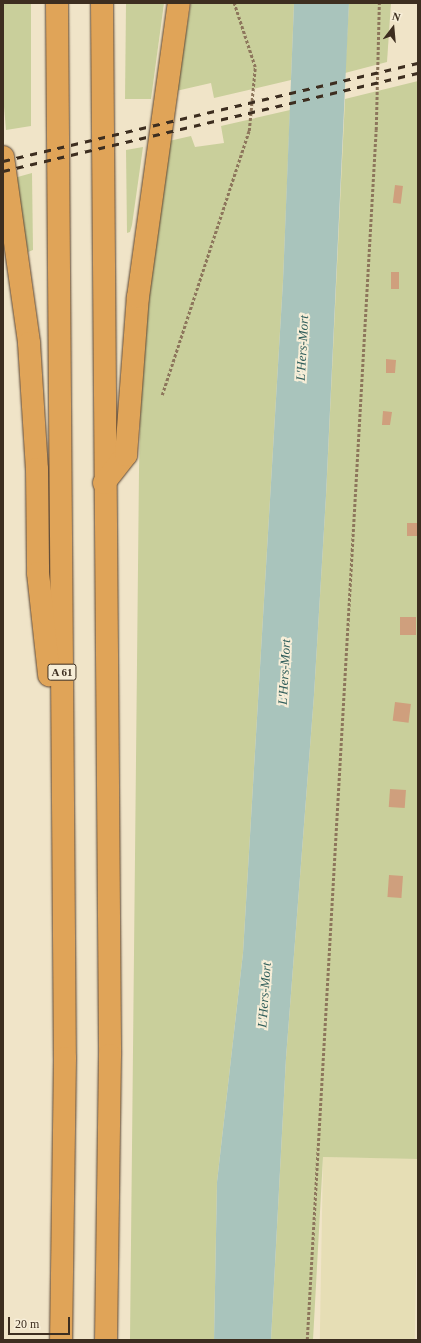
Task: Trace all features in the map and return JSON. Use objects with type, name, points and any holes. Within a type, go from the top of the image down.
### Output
[{"type":"highway","name":"A 61","points":[[57,3],[65,1058],[61,1340]]},
{"type":"highway","points":[[102,3],[104,483],[110,1055],[106,1340]]},
{"type":"highway","points":[[104,483],[126,455],[138,297],[179,3]]},
{"type":"highway","points":[[3,157],[29,343],[37,469],[38,573],[62,787]]},
{"type":"path","points":[[162,395],[249,131],[255,67],[234,3]]},
{"type":"path","points":[[307,1340],[376,138],[379,3]]},
{"type":"shaded area","points":[[323,1157],[418,1159],[415,1340],[320,1340]]},
{"type":"green space","points":[[3,3],[31,3],[31,126],[6,130],[3,95]]},
{"type":"green space","points":[[126,3],[164,3],[151,99],[125,99]]},
{"type":"green space","points":[[191,3],[294,3],[291,80],[214,98],[211,83],[176,91]]},
{"type":"green space","points":[[349,3],[391,3],[387,62],[345,73]]},
{"type":"green space","points":[[418,81],[418,1159],[323,1157],[313,1340],[271,1340],[286,1058],[314,695],[326,496],[345,99]]},
{"type":"green space","points":[[290,110],[283,281],[243,953],[217,1182],[214,1340],[130,1340],[139,470],[141,384],[150,284],[169,141],[191,136],[195,147],[224,143],[221,126]]},
{"type":"green space","points":[[143,147],[132,225],[130,232],[127,233],[126,150]]},
{"type":"green space","points":[[32,173],[33,250],[28,252],[14,178]]},
{"type":"water","name":"L'Hers-Mort","points":[[294,3],[349,3],[326,496],[314,695],[286,1058],[271,1340],[214,1340],[217,1182],[243,953],[283,281]]},
{"type":"building","points":[[395,185],[403,186],[401,204],[393,203]]},
{"type":"building","points":[[391,272],[399,272],[399,289],[391,289]]},
{"type":"building","points":[[386,359],[396,360],[395,373],[386,373]]},
{"type":"building","points":[[383,411],[392,412],[390,425],[382,425]]},
{"type":"building","points":[[407,523],[418,523],[418,536],[407,536]]},
{"type":"building","points":[[400,617],[416,617],[416,635],[400,635]]},
{"type":"building","points":[[395,702],[411,704],[409,723],[393,721]]},
{"type":"building","points":[[390,789],[406,790],[405,808],[389,807]]},
{"type":"building","points":[[389,875],[403,876],[401,898],[387,897]]},
{"type":"railway","points":[[3,161],[418,63]]},
{"type":"railway","points":[[3,171],[418,73]]}]
